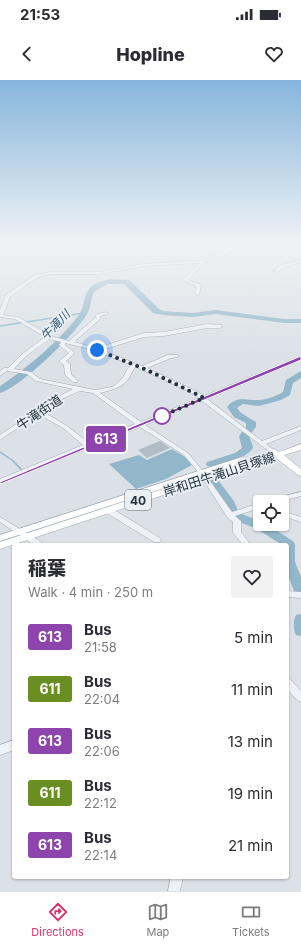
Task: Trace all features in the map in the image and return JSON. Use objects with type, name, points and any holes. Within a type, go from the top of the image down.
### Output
[{"type":"main road","name":"岸和田牛滝山貝塚線","points":[[275,453],[301,442]]},
{"type":"main road","name":"岸和田牛滝山貝塚線","points":[[0,546],[23,534],[203,475],[275,453],[301,447]]},
{"type":"main road","points":[[275,453],[301,474]]},
{"type":"main road","name":"岸和田牛滝山貝塚線","points":[[0,538],[23,534],[108,510],[203,475]]},
{"type":"street","points":[[34,279],[8,296],[0,316],[16,318],[48,337],[97,350],[136,365],[204,398],[275,453]]},
{"type":"street","points":[[186,279],[185,280],[199,286],[197,294]]},
{"type":"street","points":[[75,380],[68,375],[67,364],[62,361],[72,353],[63,348],[62,345],[97,319],[99,315],[105,313]]},
{"type":"street","points":[[97,350],[144,335],[164,334],[207,326],[220,326]]},
{"type":"street","points":[[10,369],[23,356],[48,337]]},
{"type":"street","points":[[142,368],[170,356],[176,356]]},
{"type":"street","points":[[0,482],[301,358]]},
{"type":"street","points":[[0,374],[6,368],[19,370],[29,373],[38,380],[95,392],[114,388],[119,385],[127,377],[130,369],[136,365]]},
{"type":"street","name":"牛滝街道","points":[[0,438],[59,398],[76,389],[80,389]]},
{"type":"street","points":[[95,392],[141,425],[186,454],[203,475],[230,515],[237,521],[237,532],[245,543]]},
{"type":"street","points":[[39,412],[65,428],[88,446]]},
{"type":"street","points":[[262,443],[301,428]]},
{"type":"street","points":[[289,497],[301,494]]},
{"type":"street","points":[[230,515],[253,507]]},
{"type":"street","points":[[108,510],[157,540]]},
{"type":"street","points":[[289,516],[301,520]]},
{"type":"street","points":[[0,519],[37,543]]},
{"type":"street","points":[[289,594],[301,595]]},
{"type":"street","points":[[289,684],[301,698]]},
{"type":"street","points":[[0,750],[12,746]]},
{"type":"street","points":[[174,891],[177,879]]},
{"type":"water","points":[[172,449],[185,457],[192,465],[166,479],[136,489],[109,464],[139,455],[147,460]]},
{"type":"building","points":[[160,441],[170,448],[147,458],[138,450]]},
{"type":"waterway","name":"牛滝川","points":[[0,390],[30,369],[57,343],[84,313],[91,291],[105,282],[126,282],[156,311],[163,313],[193,315],[215,312],[284,321],[301,321]]},
{"type":"waterway","points":[[0,326],[84,313]]},
{"type":"waterway","points":[[211,464],[239,455],[247,450],[248,447],[244,436],[251,427],[251,422],[237,415],[232,407],[243,401],[259,403],[281,397],[287,393],[289,382],[301,374]]},
{"type":"waterway","points":[[0,452],[12,460],[23,471]]},
{"type":"waterway","points":[[214,482],[228,501],[233,513],[238,517],[261,526],[287,543]]},
{"type":"waterway","points":[[289,562],[301,593]]},
{"type":"waterway","points":[[301,619],[301,631]]},
{"type":"bus line","name":"613","points":[[0,482],[301,358]]},
{"type":"route","points":[[97,350],[161,376],[204,398],[162,416]]}]
